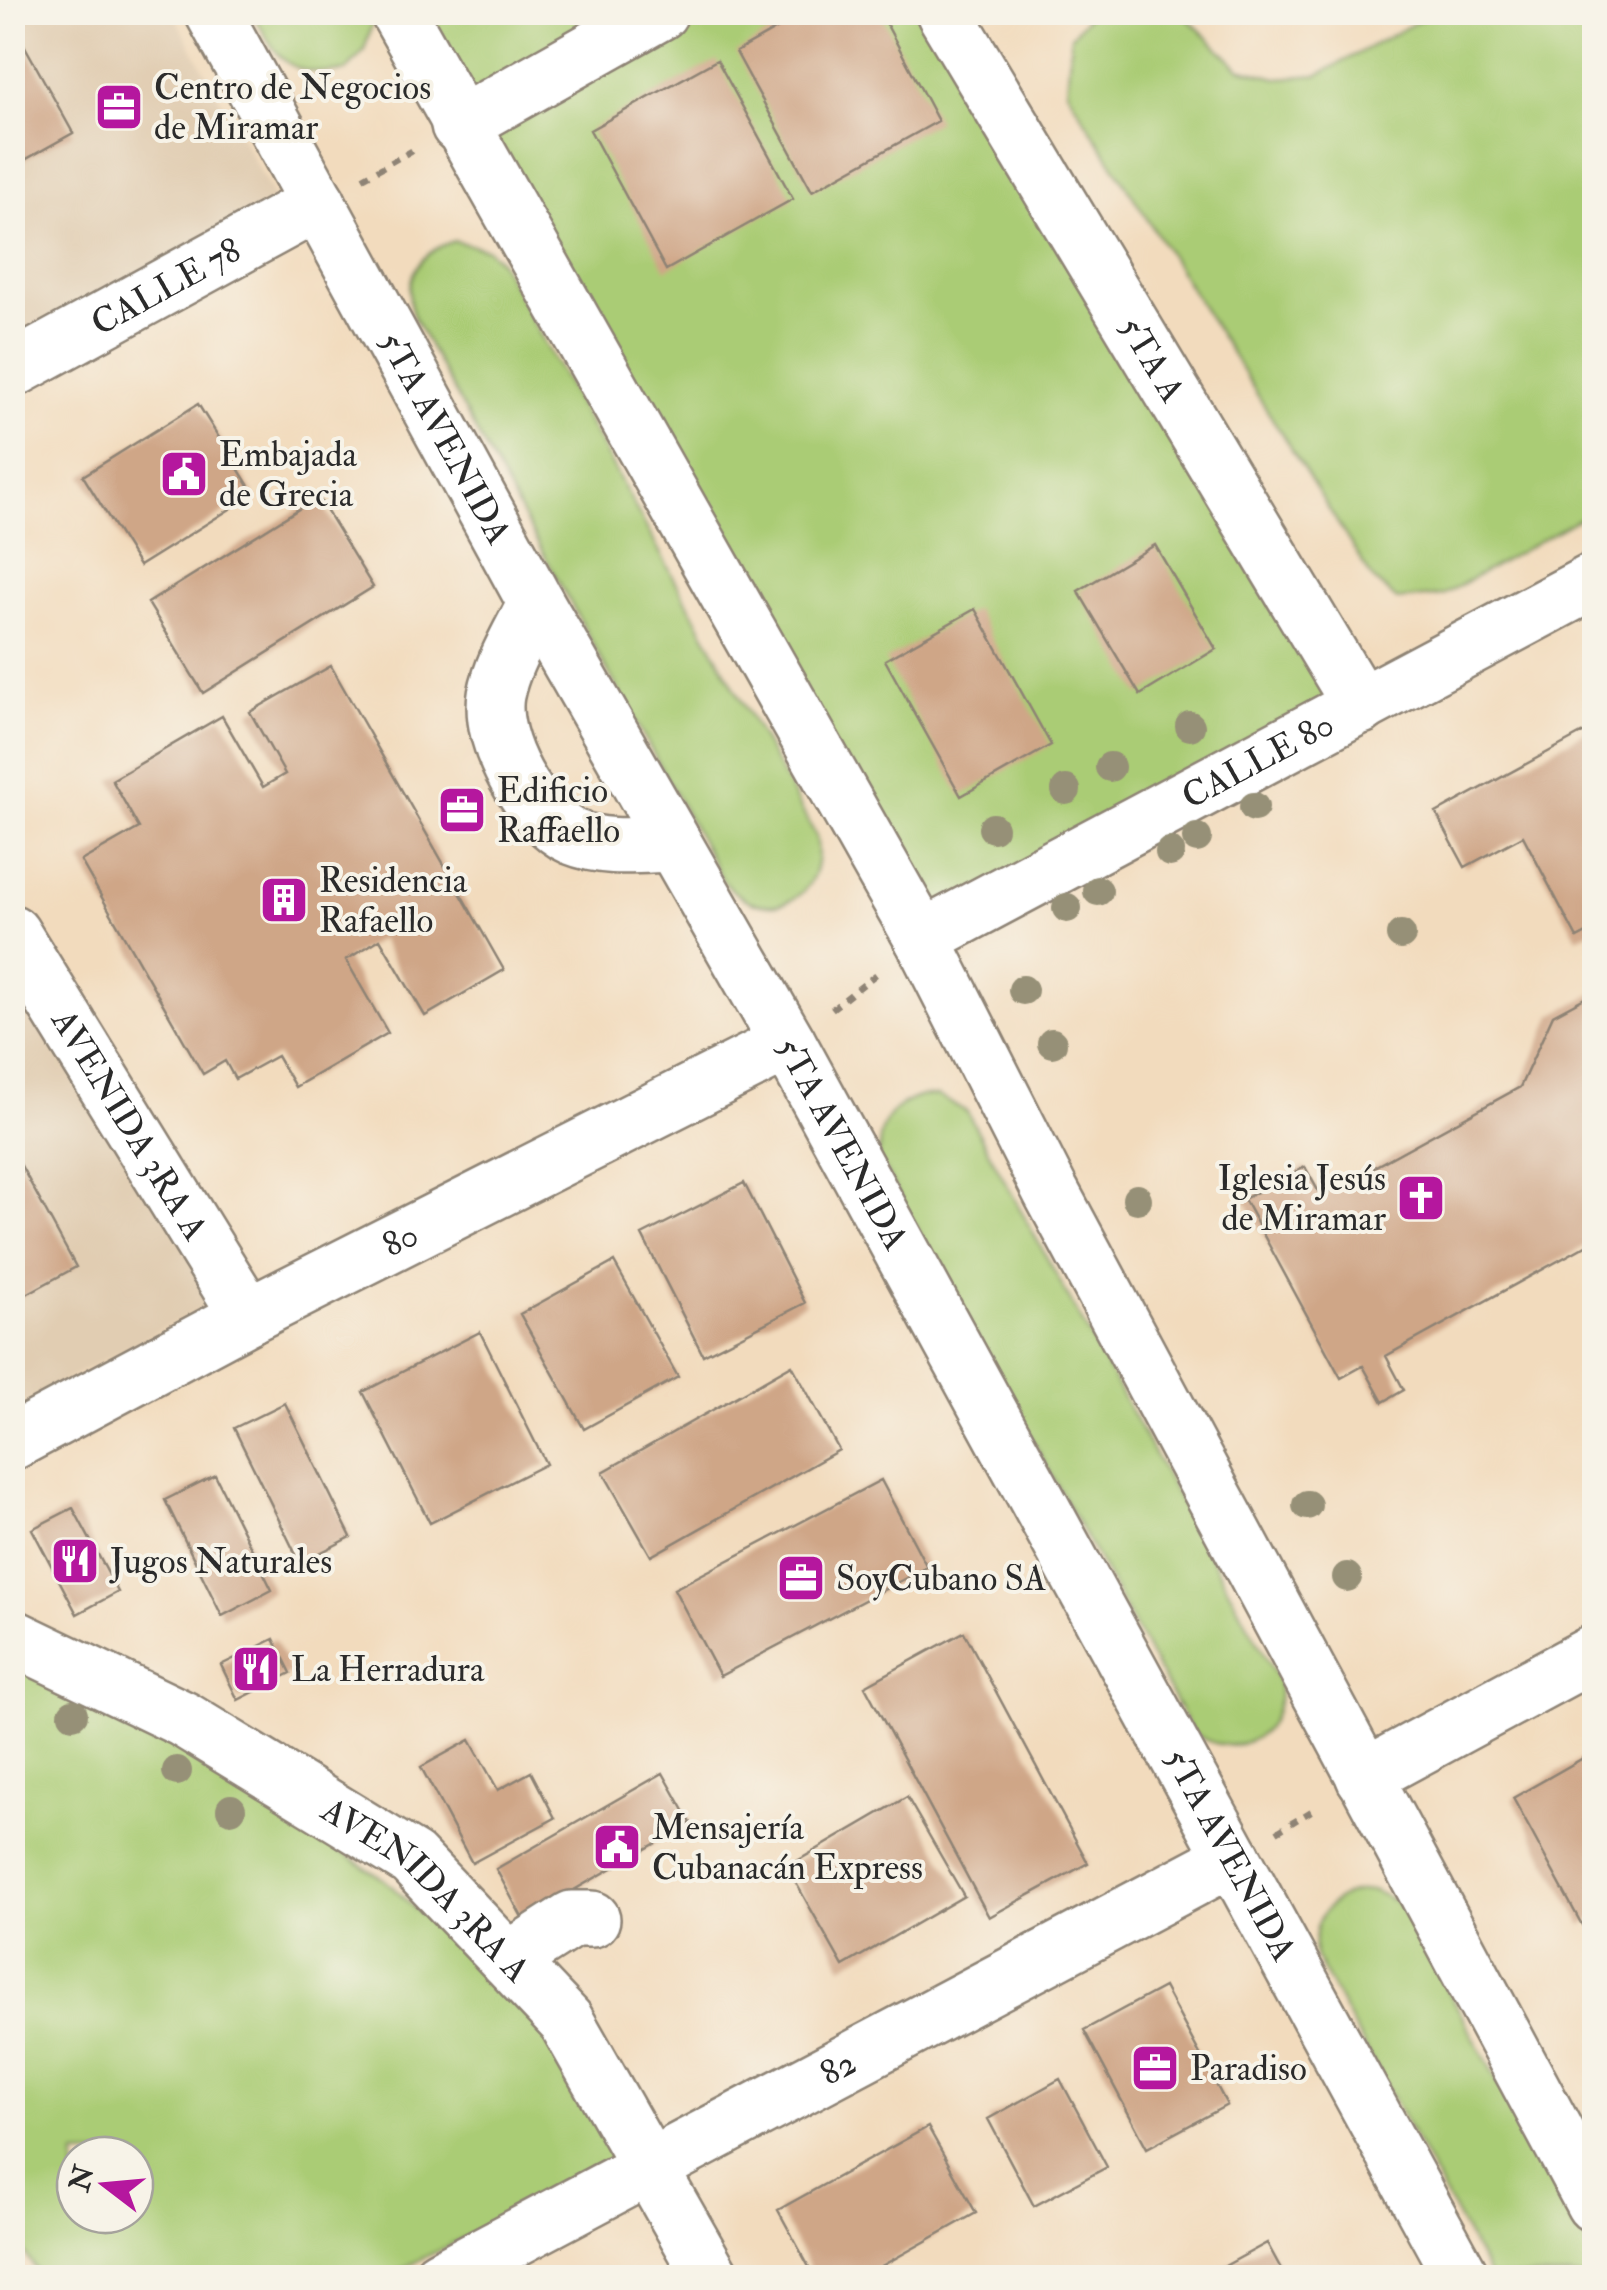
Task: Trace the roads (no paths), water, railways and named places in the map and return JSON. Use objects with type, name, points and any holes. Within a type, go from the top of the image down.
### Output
[{"type":"main road","name":"5TA AVENIDA","points":[[213,12],[536,604],[788,1044],[1462,2278]]},
{"type":"main road","points":[[398,12],[922,938],[1060,1209],[1594,2204]]},
{"type":"main road","points":[[459,125],[660,12]]},
{"type":"main road","name":"5TA A","points":[[952,15],[1360,706]]},
{"type":"main road","name":"CALLE 78","points":[[12,370],[318,203]]},
{"type":"main road","name":"CALLE 80","points":[[922,938],[1594,582]]},
{"type":"main road","points":[[536,604],[503,670],[495,698],[496,734],[511,767],[550,822],[574,837],[608,846],[672,844]]},
{"type":"main road","name":"AVENIDA 3RA A","points":[[12,934],[248,1316]]},
{"type":"main road","name":"80","points":[[12,1442],[248,1316],[788,1044]]},
{"type":"main road","name":"AVENIDA 3RA A","points":[[12,1637],[183,1719],[412,1859],[566,2021],[712,2278]]},
{"type":"main road","points":[[1364,1778],[1594,1653]]},
{"type":"main road","name":"82","points":[[440,2278],[1234,1858]]},
{"type":"main road","points":[[508,1960],[572,1919],[592,1918]]},
{"type":"place","name":"Centro de Negocios de Miramar","points":[[119,107]]},
{"type":"place","name":"Embajada de Grecia","points":[[184,474]]},
{"type":"place","name":"Edificio Raffaello","points":[[462,810]]},
{"type":"place","name":"Residencia Rafaello","points":[[284,900]]},
{"type":"place","name":"Iglesia Jesús de Miramar","points":[[1421,1198]]},
{"type":"place","name":"Jugos Naturales","points":[[75,1561]]},
{"type":"place","name":"SoyCubano SA","points":[[801,1578]]},
{"type":"place","name":"La Herradura","points":[[256,1669]]},
{"type":"place","name":"Mensajería Cubanacán Express","points":[[617,1847]]},
{"type":"place","name":"Paradiso","points":[[1155,2068]]}]
